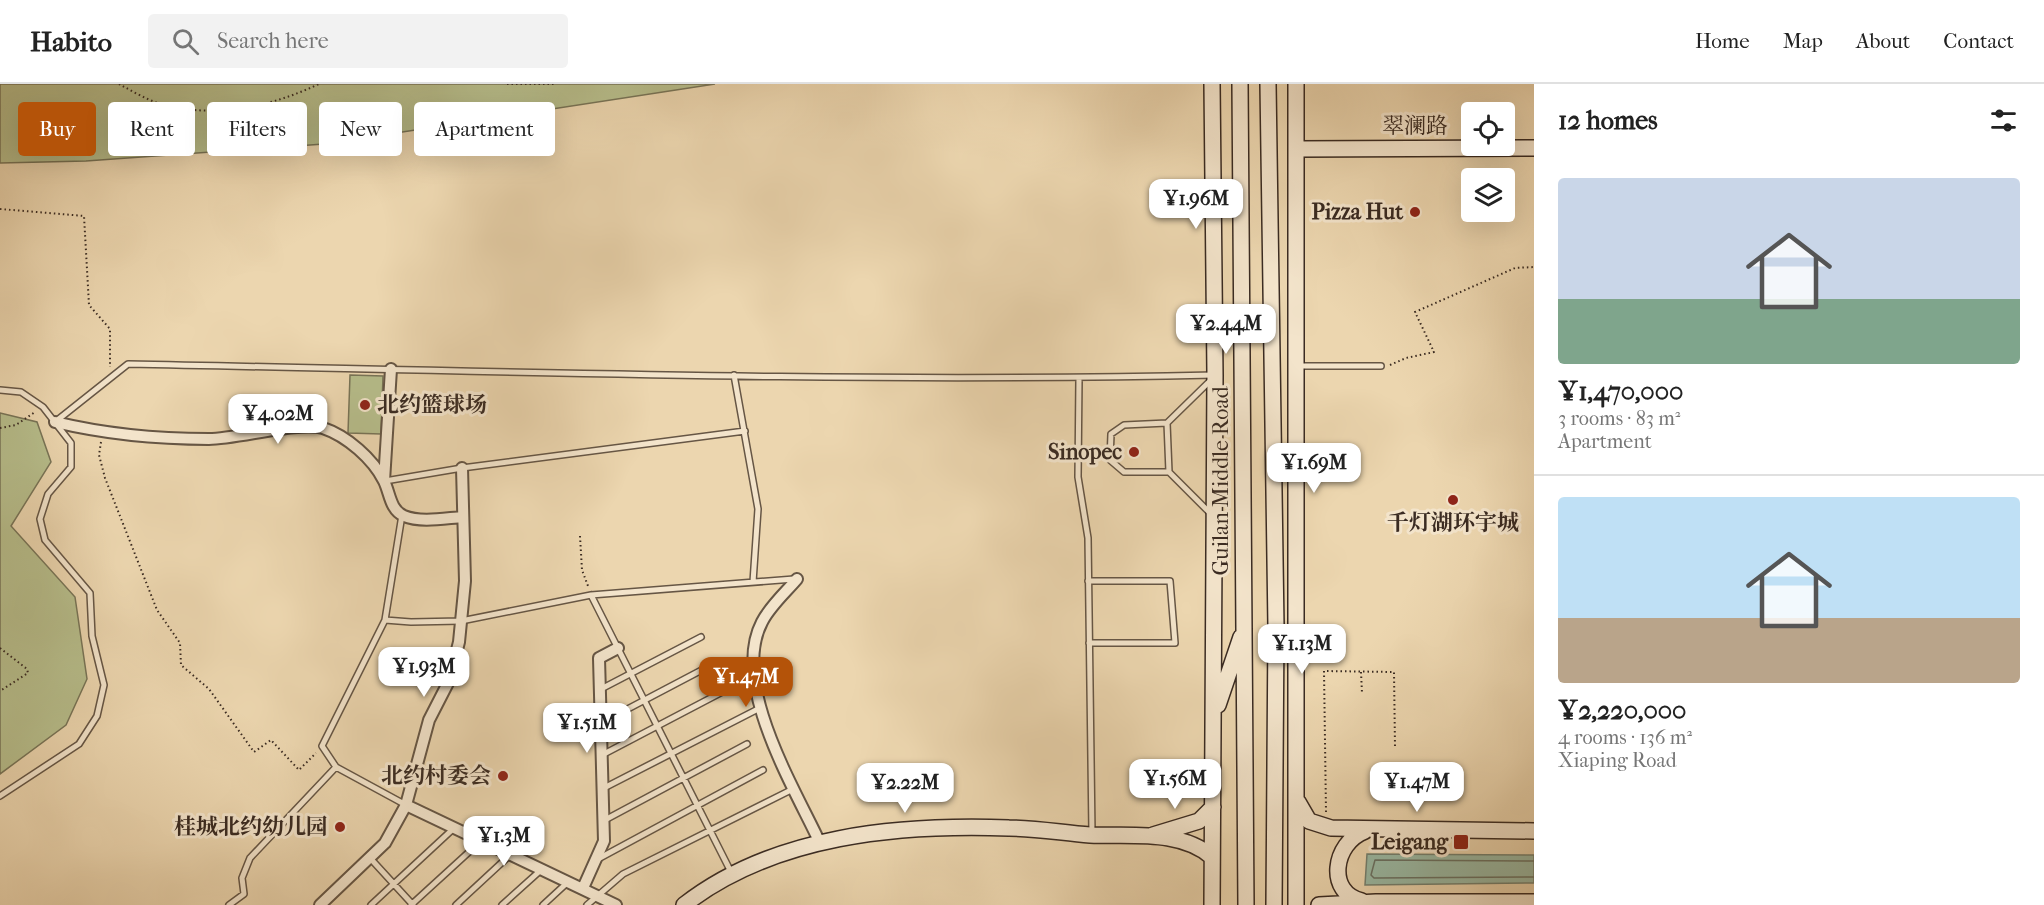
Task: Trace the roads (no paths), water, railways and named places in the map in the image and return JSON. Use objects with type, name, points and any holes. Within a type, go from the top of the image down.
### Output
[{"type":"main road","points":[[1212,84],[1215,375],[1212,905]]},
{"type":"main road","name":"Guilan Middle Road","points":[[1240,84],[1246,905]]},
{"type":"main road","points":[[1268,84],[1276,627],[1274,905]]},
{"type":"main road","points":[[1296,84],[1298,366],[1296,905]]},
{"type":"main road","name":"翠澜路","points":[[1297,149],[1534,148]]},
{"type":"main road","points":[[1214,718],[1245,626]]},
{"type":"main road","points":[[1276,627],[1296,730]]},
{"type":"main road","points":[[1296,797],[1302,812],[1309,821],[1319,826],[1368,830],[1534,831]]},
{"type":"main road","points":[[1153,835],[1199,821],[1213,807]]},
{"type":"main road","points":[[684,905],[711,886],[732,875],[820,843],[892,831],[1009,828],[1092,835],[1153,835],[1198,846],[1212,857]]},
{"type":"main road","points":[[1368,830],[1358,833],[1343,846],[1339,863],[1339,881],[1348,896],[1368,902]]},
{"type":"main road","points":[[1319,905],[1368,902],[1534,902]]},
{"type":"street","points":[[384,481],[391,369]]},
{"type":"street","points":[[55,422],[103,433],[211,439],[322,428],[354,446],[372,461],[384,481],[392,504],[402,515],[413,518],[464,517]]},
{"type":"street","points":[[320,905],[385,843],[406,805],[429,720],[449,681],[461,621],[465,581],[462,468]]},
{"type":"street","points":[[797,579],[762,621],[753,646],[755,686],[764,725],[820,843]]},
{"type":"street","points":[[583,888],[604,842],[599,658],[618,648]]},
{"type":"street","points":[[406,805],[616,905]]},
{"type":"lane","points":[[55,422],[128,364],[734,375],[1079,378],[1215,375]]},
{"type":"lane","points":[[1298,366],[1381,366]]},
{"type":"lane","points":[[734,375],[746,431],[758,509],[753,582]]},
{"type":"lane","points":[[1169,472],[1124,472],[1110,460],[1111,434],[1124,425],[1167,423],[1215,375]]},
{"type":"lane","points":[[1079,378],[1078,477],[1088,538],[1092,835]]},
{"type":"lane","points":[[0,390],[21,392],[43,407],[71,443],[71,467],[48,494],[40,519],[45,540],[90,593],[92,636],[104,685],[97,716],[79,744],[0,796]]},
{"type":"lane","points":[[1167,423],[1169,472],[1215,518]]},
{"type":"lane","points":[[384,481],[462,468],[746,431]]},
{"type":"lane","points":[[402,515],[385,620],[322,746],[336,767],[406,805]]},
{"type":"lane","points":[[385,620],[461,621],[591,594],[797,579]]},
{"type":"lane","points":[[1088,581],[1170,581],[1175,643],[1089,643]]},
{"type":"lane","points":[[591,594],[732,875]]},
{"type":"lane","points":[[600,689],[701,637]]},
{"type":"lane","points":[[601,723],[717,662]]},
{"type":"lane","points":[[602,755],[726,690]]},
{"type":"lane","points":[[602,789],[760,708]]},
{"type":"lane","points":[[603,821],[747,744]]},
{"type":"lane","points":[[229,905],[244,894],[242,878],[250,858],[336,767]]},
{"type":"lane","points":[[595,861],[763,770]]},
{"type":"lane","points":[[587,905],[623,874],[794,788]]},
{"type":"lane","points":[[371,905],[455,828]]},
{"type":"lane","points":[[370,858],[412,905],[482,841]]},
{"type":"lane","points":[[456,905],[511,854]]},
{"type":"lane","points":[[502,905],[542,869]]},
{"type":"lane","points":[[543,905],[568,882]]},
{"type":"water","points":[[1367,854],[1534,855],[1534,883],[1365,885]]},
{"type":"place","name":"Pizza Hut","points":[[1415,212]]},
{"type":"place","name":"北约篮球场","points":[[365,405]]},
{"type":"place","name":"Sinopec","points":[[1134,452]]},
{"type":"place","name":"千灯湖环宇城","points":[[1453,500]]},
{"type":"place","name":"北约村委会","points":[[503,776]]},
{"type":"place","name":"桂城北约幼儿园","points":[[340,827]]},
{"type":"place","name":"Leigang","points":[[1461,842]]}]
